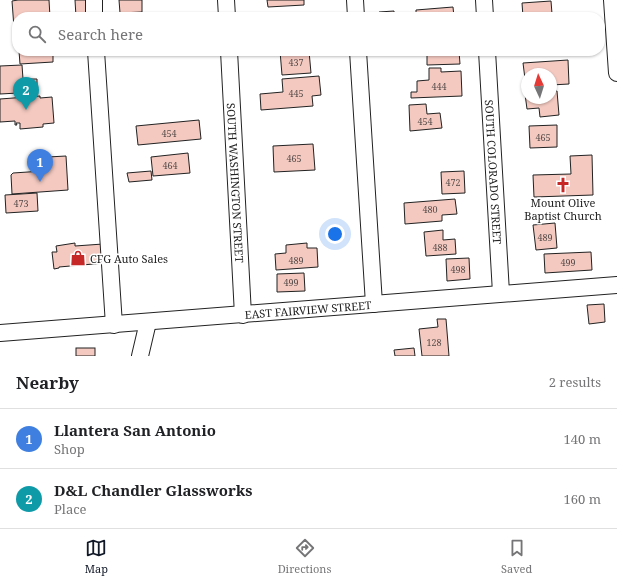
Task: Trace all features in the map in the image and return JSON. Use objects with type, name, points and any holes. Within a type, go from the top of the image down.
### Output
[{"type":"street","points":[[94,0],[94,12]]},
{"type":"street","points":[[226,0],[227,12]]},
{"type":"street","points":[[355,0],[356,12]]},
{"type":"street","points":[[484,0],[484,12]]},
{"type":"street","points":[[612,0],[617,74]]},
{"type":"street","points":[[96,56],[114,325]]},
{"type":"street","name":"SOUTH WASHINGTON STREET","points":[[229,56],[243,315]]},
{"type":"street","points":[[358,56],[374,304]]},
{"type":"street","name":"SOUTH COLORADO STREET","points":[[487,56],[501,293]]},
{"type":"street","name":"EAST FAIRVIEW STREET","points":[[0,334],[501,293],[617,285]]},
{"type":"street","points":[[140,356],[148,322]]},
{"type":"building","points":[[49,0],[50,12],[13,12],[12,1]]},
{"type":"building","points":[[75,0],[90,0],[91,12],[76,12]]},
{"type":"building","points":[[119,0],[142,0],[142,12],[120,12]]},
{"type":"building","points":[[267,0],[304,0],[304,5],[268,7]]},
{"type":"building","points":[[551,1],[552,12],[523,12],[522,3]]},
{"type":"building","points":[[453,7],[454,12],[416,12],[416,10]]},
{"type":"building","points":[[19,56],[53,56],[53,62],[20,64]]},
{"type":"building","points":[[280,56],[309,56],[311,73],[282,75]]},
{"type":"building","points":[[427,56],[459,56],[460,64],[427,65]]},
{"type":"building","points":[[568,60],[569,84],[557,85],[557,68],[524,68],[523,63]]},
{"type":"building","points":[[22,65],[23,79],[37,79],[37,92],[0,94],[0,66]]},
{"type":"building","points":[[429,68],[441,68],[441,72],[461,71],[462,96],[411,98],[411,92],[417,92],[417,81],[429,80]]},
{"type":"building","points":[[319,76],[321,95],[312,96],[313,106],[261,110],[260,94],[283,92],[282,79]]},
{"type":"building","points":[[557,91],[559,115],[540,117],[539,108],[527,109],[526,104],[557,104]]},
{"type":"building","points":[[40,96],[40,98],[52,97],[54,123],[43,124],[43,127],[20,129],[20,123],[16,123],[17,125],[15,125],[15,121],[0,122],[0,99]]},
{"type":"building","points":[[426,104],[427,114],[440,113],[442,128],[410,131],[409,105]]},
{"type":"building","points":[[199,120],[201,139],[138,145],[136,126]]},
{"type":"building","points":[[557,125],[557,147],[530,148],[529,126]]},
{"type":"building","points":[[313,144],[315,170],[274,172],[273,146]]},
{"type":"building","points":[[188,153],[190,173],[153,176],[151,157]]},
{"type":"building","name":"Mount Olive Baptist Church","points":[[592,155],[593,195],[534,197],[533,175],[571,174],[570,156]]},
{"type":"building","points":[[66,156],[68,190],[12,194],[11,175],[13,173],[43,171],[43,169],[49,168],[48,157]]},
{"type":"building","points":[[151,171],[152,180],[129,182],[127,173]]},
{"type":"building","points":[[464,171],[465,193],[442,194],[441,172]]},
{"type":"building","points":[[37,193],[38,211],[6,213],[5,195]]},
{"type":"building","points":[[455,199],[457,214],[442,215],[442,221],[405,224],[404,203]]},
{"type":"building","points":[[555,223],[557,248],[536,250],[533,225]]},
{"type":"building","points":[[443,230],[443,240],[455,239],[456,254],[426,256],[424,232]]},
{"type":"building","name":"CFG Auto Sales","points":[[75,243],[75,246],[103,244],[105,263],[59,267],[54,269],[52,252],[57,252],[56,246]]},
{"type":"building","points":[[307,243],[307,248],[317,248],[318,267],[276,270],[275,254],[286,253],[286,245]]},
{"type":"building","points":[[591,252],[592,270],[545,273],[544,254]]},
{"type":"building","points":[[469,258],[470,279],[447,281],[446,259]]},
{"type":"building","points":[[304,273],[305,291],[277,292],[277,274]]},
{"type":"building","points":[[604,304],[605,322],[589,324],[587,305]]},
{"type":"building","points":[[437,319],[446,319],[449,356],[422,356],[419,329],[438,327]]},
{"type":"building","points":[[76,348],[95,348],[95,356],[76,356]]},
{"type":"building","points":[[414,348],[415,356],[395,356],[394,350]]},
{"type":"place","name":"D&L Chandler Glassworks","points":[[26,110]]},
{"type":"place","name":"Llantera San Antonio","points":[[40,182]]},
{"type":"place","name":"Mount Olive Baptist Church","points":[[563,185]]},
{"type":"place","name":"CFG Auto Sales","points":[[78,258]]}]
